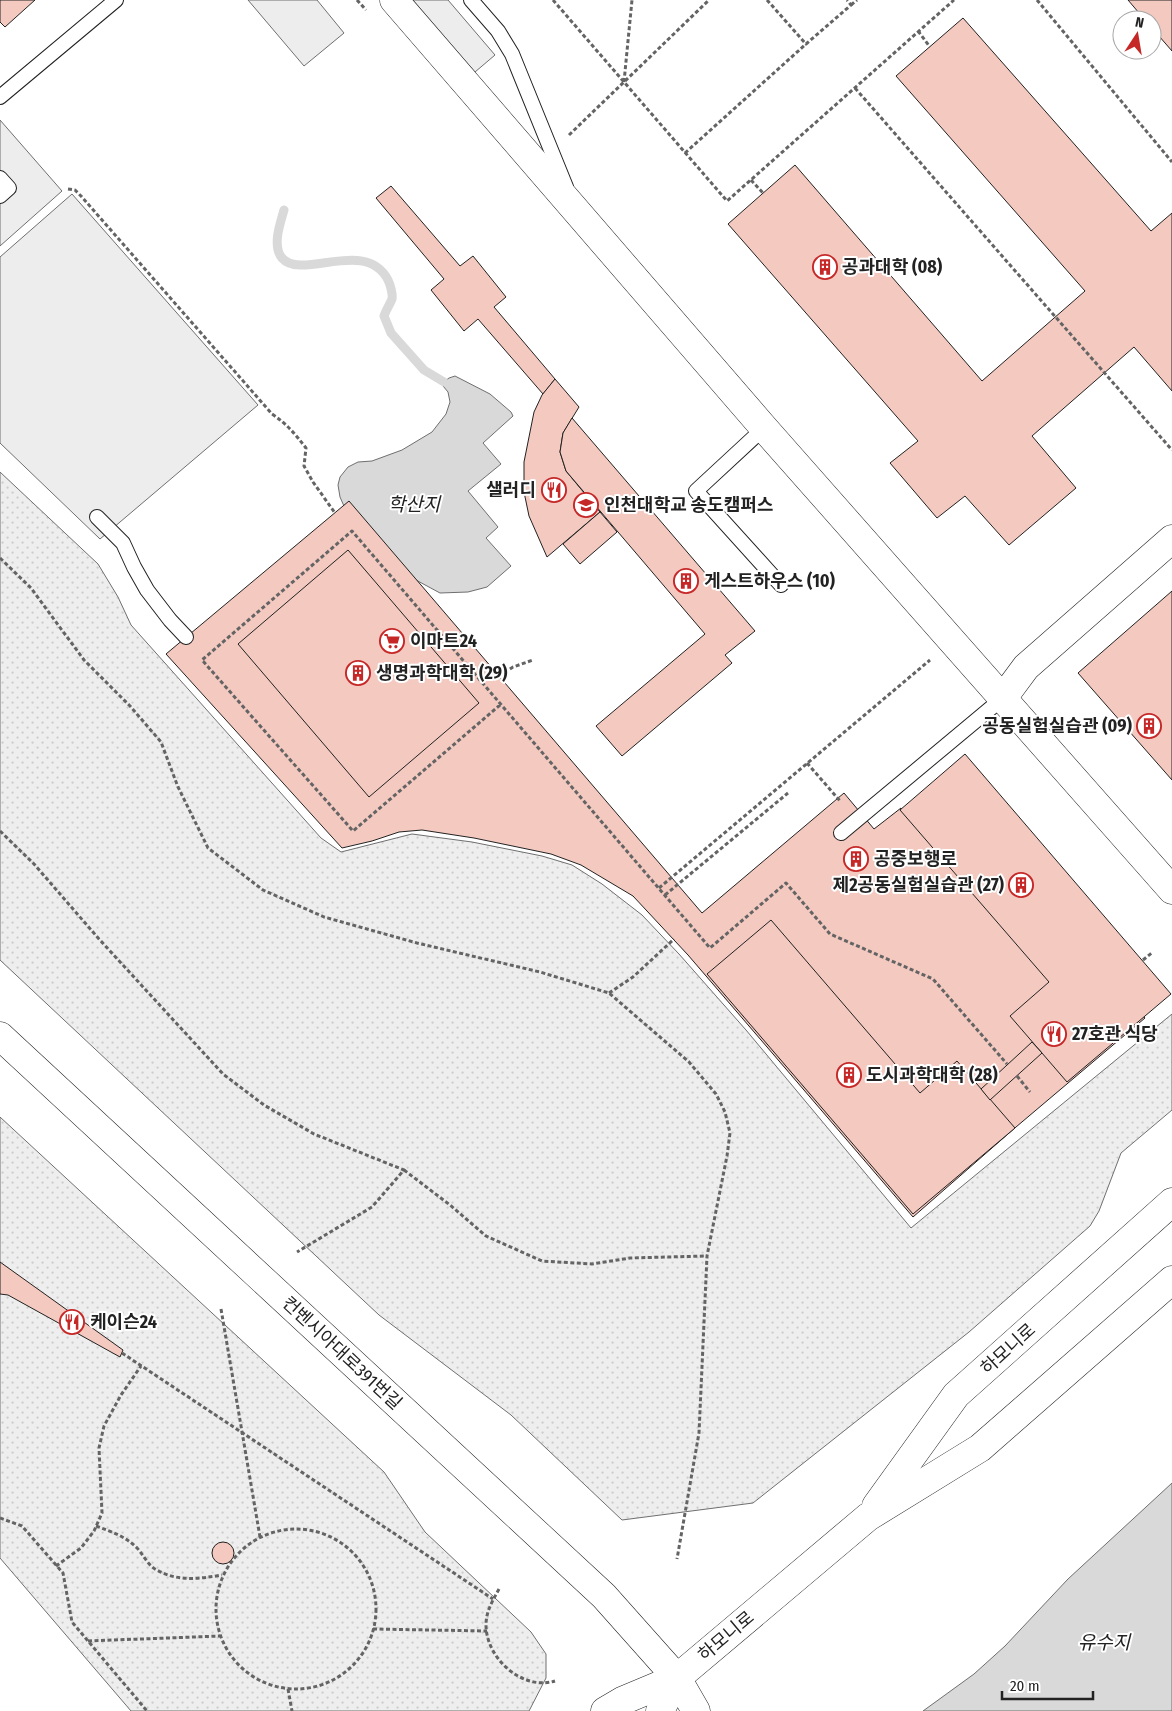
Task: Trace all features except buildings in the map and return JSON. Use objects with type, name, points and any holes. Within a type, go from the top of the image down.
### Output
[{"type":"street","points":[[394,0],[764,428],[1172,890]]},
{"type":"street","points":[[1003,698],[1026,667],[1172,539]]},
{"type":"street","name":"컨벤시아대로391번길","points":[[0,1036],[604,1596],[676,1678],[696,1711]]},
{"type":"street","name":"하모니로","points":[[868,1517],[956,1395],[1172,1202]]},
{"type":"street","name":"하모니로","points":[[605,1711],[622,1701],[676,1678],[868,1517],[980,1448],[1172,1280]]},
{"type":"street","name":"하모니로","points":[[660,1711],[676,1678]]},
{"type":"lane","points":[[0,97],[116,0]]},
{"type":"lane","points":[[471,0],[498,31],[512,54],[574,208]]},
{"type":"lane","points":[[0,178],[9,188],[0,196]]},
{"type":"lane","points":[[764,428],[696,490],[781,585]]},
{"type":"lane","points":[[97,517],[123,543],[147,590],[186,637]]},
{"type":"lane","points":[[841,833],[1003,698]]},
{"type":"path","points":[[553,0],[727,201],[954,0]]},
{"type":"path","points":[[624,81],[632,0]]},
{"type":"path","points":[[552,152],[709,0]]},
{"type":"path","points":[[767,0],[806,44]]},
{"type":"path","points":[[847,0],[851,5]]},
{"type":"path","points":[[685,152],[857,0]]},
{"type":"path","points":[[1037,0],[1172,162]]},
{"type":"path","points":[[918,31],[930,47]]},
{"type":"path","points":[[855,88],[1172,450]]},
{"type":"path","points":[[751,180],[763,193]]},
{"type":"path","points":[[68,189],[75,190],[272,414],[287,424],[297,436],[306,448],[304,466],[312,482],[335,513]]},
{"type":"path","points":[[500,705],[353,831],[202,660],[352,531],[710,948],[786,883],[830,934],[933,979],[1007,1064]]},
{"type":"path","points":[[0,558],[31,588],[84,660],[130,706],[161,742],[178,787],[208,848],[263,890],[324,917],[417,943],[540,972],[609,993],[689,1062],[716,1094],[730,1133],[707,1256],[699,1433],[677,1559]]},
{"type":"path","points":[[499,676],[533,660]]},
{"type":"path","points":[[659,888],[930,660]]},
{"type":"path","points":[[807,763],[856,820]]},
{"type":"path","points":[[664,895],[788,793]]},
{"type":"path","points":[[0,831],[34,864],[99,939],[223,1074],[264,1105],[314,1134],[404,1170],[450,1205],[486,1236],[542,1261],[592,1264],[630,1258],[707,1256]]},
{"type":"path","points":[[609,993],[633,977],[674,939]]},
{"type":"path","points":[[1143,960],[1153,952]]},
{"type":"path","points":[[1017,1076],[1030,1092]]},
{"type":"path","points":[[297,1252],[372,1207],[404,1170]]},
{"type":"path","points":[[221,1309],[260,1537]]},
{"type":"path","points":[[122,1353],[494,1599]]},
{"type":"path","points":[[56,1566],[81,1548],[96,1526],[102,1513],[99,1448],[104,1426],[121,1395],[142,1366]]},
{"type":"path","points":[[0,1518],[22,1526],[62,1573],[72,1622],[147,1711]]},
{"type":"path","points":[[96,1526],[121,1534],[137,1548],[153,1568],[175,1577],[196,1580],[223,1575]]},
{"type":"path","points":[[290,1529],[316,1531],[340,1542],[360,1560],[372,1584],[377,1610],[372,1636],[359,1660],[339,1677],[315,1688],[288,1689],[262,1683],[240,1668],[224,1647],[215,1622],[216,1595],[225,1570],[241,1549],[260,1537],[290,1529]]},
{"type":"path","points":[[499,1589],[489,1606],[486,1625],[490,1644],[499,1661],[513,1674],[530,1681],[550,1683],[555,1681]]},
{"type":"path","points":[[373,1629],[487,1631]]},
{"type":"path","points":[[88,1641],[220,1636]]},
{"type":"path","points":[[288,1689],[292,1711]]},
{"type":"shaded area","points":[[248,0],[317,0],[344,33],[304,66]]},
{"type":"shaded area","points":[[413,0],[448,0],[495,55],[475,72]]},
{"type":"shaded area","points":[[0,120],[62,191],[0,246]]},
{"type":"shaded area","points":[[72,194],[258,405],[100,539],[0,443],[0,257]]},
{"type":"shaded area","points":[[0,472],[98,564],[118,597],[131,625],[321,838],[341,852],[412,834],[472,842],[542,856],[572,865],[602,884],[642,915],[679,954],[746,1030],[911,1228],[1172,1014],[1172,1110],[1121,1153],[1099,1211],[1090,1226],[969,1332],[753,1503],[622,1520],[511,1415],[379,1315],[0,960]]},
{"type":"shaded area","points":[[0,1117],[384,1472],[425,1532],[531,1632],[546,1654],[546,1678],[529,1711],[131,1711],[0,1558]]},
{"type":"water","name":"학산지","points":[[455,376],[490,394],[511,412],[513,416],[483,443],[501,464],[468,491],[498,527],[486,538],[511,566],[487,587],[468,592],[440,593],[403,573],[347,513],[340,497],[338,485],[340,477],[348,467],[358,462],[372,461],[402,450],[432,432],[446,414],[450,402],[448,392],[443,386],[444,382]]},
{"type":"water","name":"유수지","points":[[1172,1483],[1172,1711],[923,1711],[974,1674],[1005,1646],[1068,1579]]},
{"type":"waterway","points":[[284,210],[277,241],[282,258],[291,264],[304,265],[350,260],[365,262],[378,268],[388,280],[392,292],[392,299],[384,316],[391,333],[424,370],[444,382]]},
{"type":"place","name":"공과대학 (08)","points":[[825,267]]},
{"type":"place","name":"샐러디","points":[[554,490]]},
{"type":"place","name":"인천대학교 송도캠퍼스","points":[[586,505]]},
{"type":"place","name":"게스트하우스 (10)","points":[[686,581]]},
{"type":"place","name":"이마트24","points":[[392,641]]},
{"type":"place","name":"생명과학대학 (29)","points":[[358,673]]},
{"type":"place","name":"공동실험실습관 (09)","points":[[1149,726]]},
{"type":"place","name":"공중보행로","points":[[856,859]]},
{"type":"place","name":"제2공동실험실습관 (27)","points":[[1021,885]]},
{"type":"place","name":"27호관 식당","points":[[1054,1034]]},
{"type":"place","name":"도시과학대학 (28)","points":[[849,1075]]},
{"type":"place","name":"케이슨24","points":[[72,1322]]}]
